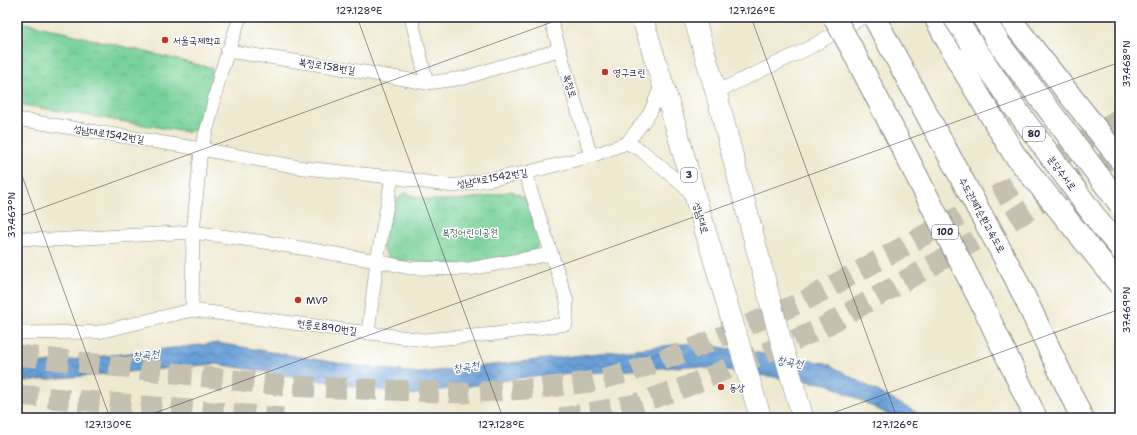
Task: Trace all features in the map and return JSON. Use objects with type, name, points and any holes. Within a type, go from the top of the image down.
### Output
[{"type":"highway","name":"100","points":[[834,17],[852,49],[986,312],[1036,418]]},
{"type":"highway","points":[[935,17],[957,59],[1014,154],[1120,284]]},
{"type":"highway","name":"분당수서로","points":[[954,17],[1013,105],[1101,225],[1120,247]]},
{"type":"highway","name":"80","points":[[983,17],[1000,45],[1120,204]]},
{"type":"highway","points":[[1008,17],[1120,159]]},
{"type":"highway","name":"수도권제1순환고속도로","points":[[878,24],[1016,277],[1082,418]]},
{"type":"main road","name":"성남대로","points":[[642,17],[676,127],[758,408]]},
{"type":"main road","points":[[694,17],[716,92],[777,327],[803,418]]},
{"type":"street","points":[[192,310],[193,232],[201,149],[220,75],[240,17]]},
{"type":"street","points":[[411,17],[426,83]]},
{"type":"street","name":"복정로","points":[[550,17],[591,156]]},
{"type":"street","points":[[716,92],[807,49],[863,17]]},
{"type":"street","name":"복정로158번길","points":[[228,51],[335,67],[426,83],[464,78],[559,50]]},
{"type":"street","points":[[662,84],[650,113],[627,143],[640,150],[695,196]]},
{"type":"street","name":"성남대로1542번길","points":[[17,119],[201,149],[304,168],[392,177],[453,186],[525,173],[591,156],[627,143]]},
{"type":"street","name":"헌릉로890번길","points":[[17,333],[99,332],[192,310],[424,340],[495,334],[566,324],[567,301],[525,173]]},
{"type":"street","points":[[368,333],[377,261],[392,177]]},
{"type":"street","points":[[17,238],[50,240],[193,232],[265,242],[410,268],[469,269],[551,254]]},
{"type":"green space","points":[[17,21],[212,68],[204,127],[187,132],[17,104]]},
{"type":"green space","name":"복정어린이공원","points":[[512,191],[525,198],[541,242],[533,252],[470,265],[390,260],[382,247],[392,205],[404,193],[429,200],[453,200],[485,197]]},
{"type":"water","name":"창곡천","points":[[217,343],[343,364],[419,373],[691,343],[826,363],[926,418],[895,418],[828,384],[690,366],[528,377],[410,395],[216,364],[17,382],[17,366]]},
{"type":"tunnel","points":[[17,355],[286,386],[464,393],[542,388],[589,382],[633,371],[690,350],[804,301],[1007,190],[1120,118]]},
{"type":"tunnel","points":[[560,418],[636,404],[685,387],[820,329],[1024,213],[1120,153]]},
{"type":"tunnel","points":[[17,395],[283,418]]},
{"type":"place","name":"서울국제학교","points":[[165,40]]},
{"type":"place","name":"영구크린","points":[[605,72]]},
{"type":"place","name":"MVP","points":[[298,300]]},
{"type":"place","name":"동상","points":[[721,387]]}]
